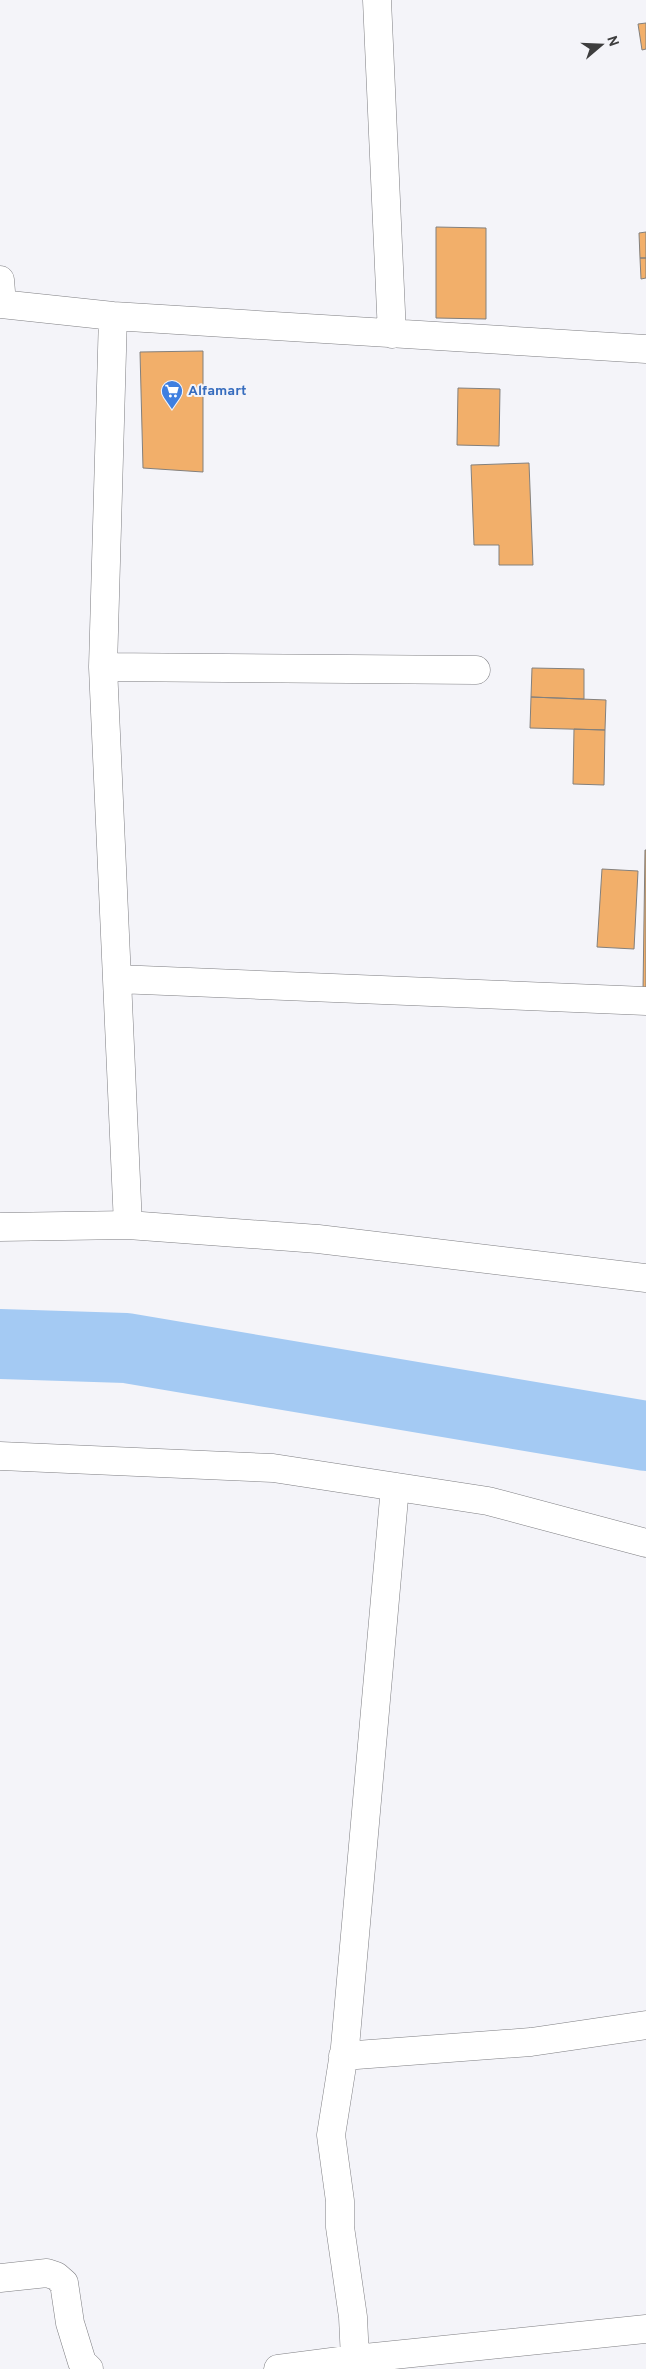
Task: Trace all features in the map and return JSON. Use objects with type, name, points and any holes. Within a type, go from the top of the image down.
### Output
[{"type":"street","points":[[376,0],[392,334]]},
{"type":"street","points":[[1,296],[113,316],[646,349]]},
{"type":"street","points":[[113,316],[104,667],[128,1225]]},
{"type":"street","points":[[104,667],[476,670]]},
{"type":"street","points":[[117,979],[646,1001]]},
{"type":"street","points":[[0,1227],[128,1225],[318,1239],[646,1278]]},
{"type":"street","points":[[0,1456],[273,1468],[488,1501],[646,1543]]},
{"type":"street","points":[[355,2359],[353,2317],[340,2227],[340,2201],[331,2135],[344,2056],[395,1487]]},
{"type":"street","points":[[344,2056],[531,2042],[646,2025]]},
{"type":"street","points":[[0,2278],[47,2273],[56,2276],[64,2284],[70,2323],[82,2362],[89,2369]]},
{"type":"street","points":[[278,2369],[646,2328]]},
{"type":"building","points":[[646,23],[646,49],[642,50],[638,24]]},
{"type":"building","points":[[436,227],[486,228],[486,319],[436,318]]},
{"type":"building","points":[[646,232],[646,258],[640,258],[639,233]]},
{"type":"building","points":[[640,258],[646,258],[646,278],[641,279]]},
{"type":"building","name":"Alfamart","points":[[203,351],[203,472],[143,468],[140,352]]},
{"type":"building","points":[[458,388],[500,389],[499,446],[457,445]]},
{"type":"building","points":[[529,463],[533,565],[499,565],[499,545],[474,545],[471,465]]},
{"type":"building","points":[[532,668],[584,669],[584,699],[531,697]]},
{"type":"building","points":[[531,697],[606,700],[605,730],[530,728]]},
{"type":"building","points":[[574,729],[605,730],[604,785],[573,784]]},
{"type":"building","points":[[646,850],[646,991],[643,990]]},
{"type":"building","points":[[602,869],[638,871],[634,949],[597,947]]},
{"type":"waterway","points":[[0,1344],[126,1348],[646,1436]]},
{"type":"place","name":"Alfamart","points":[[172,410]]}]
